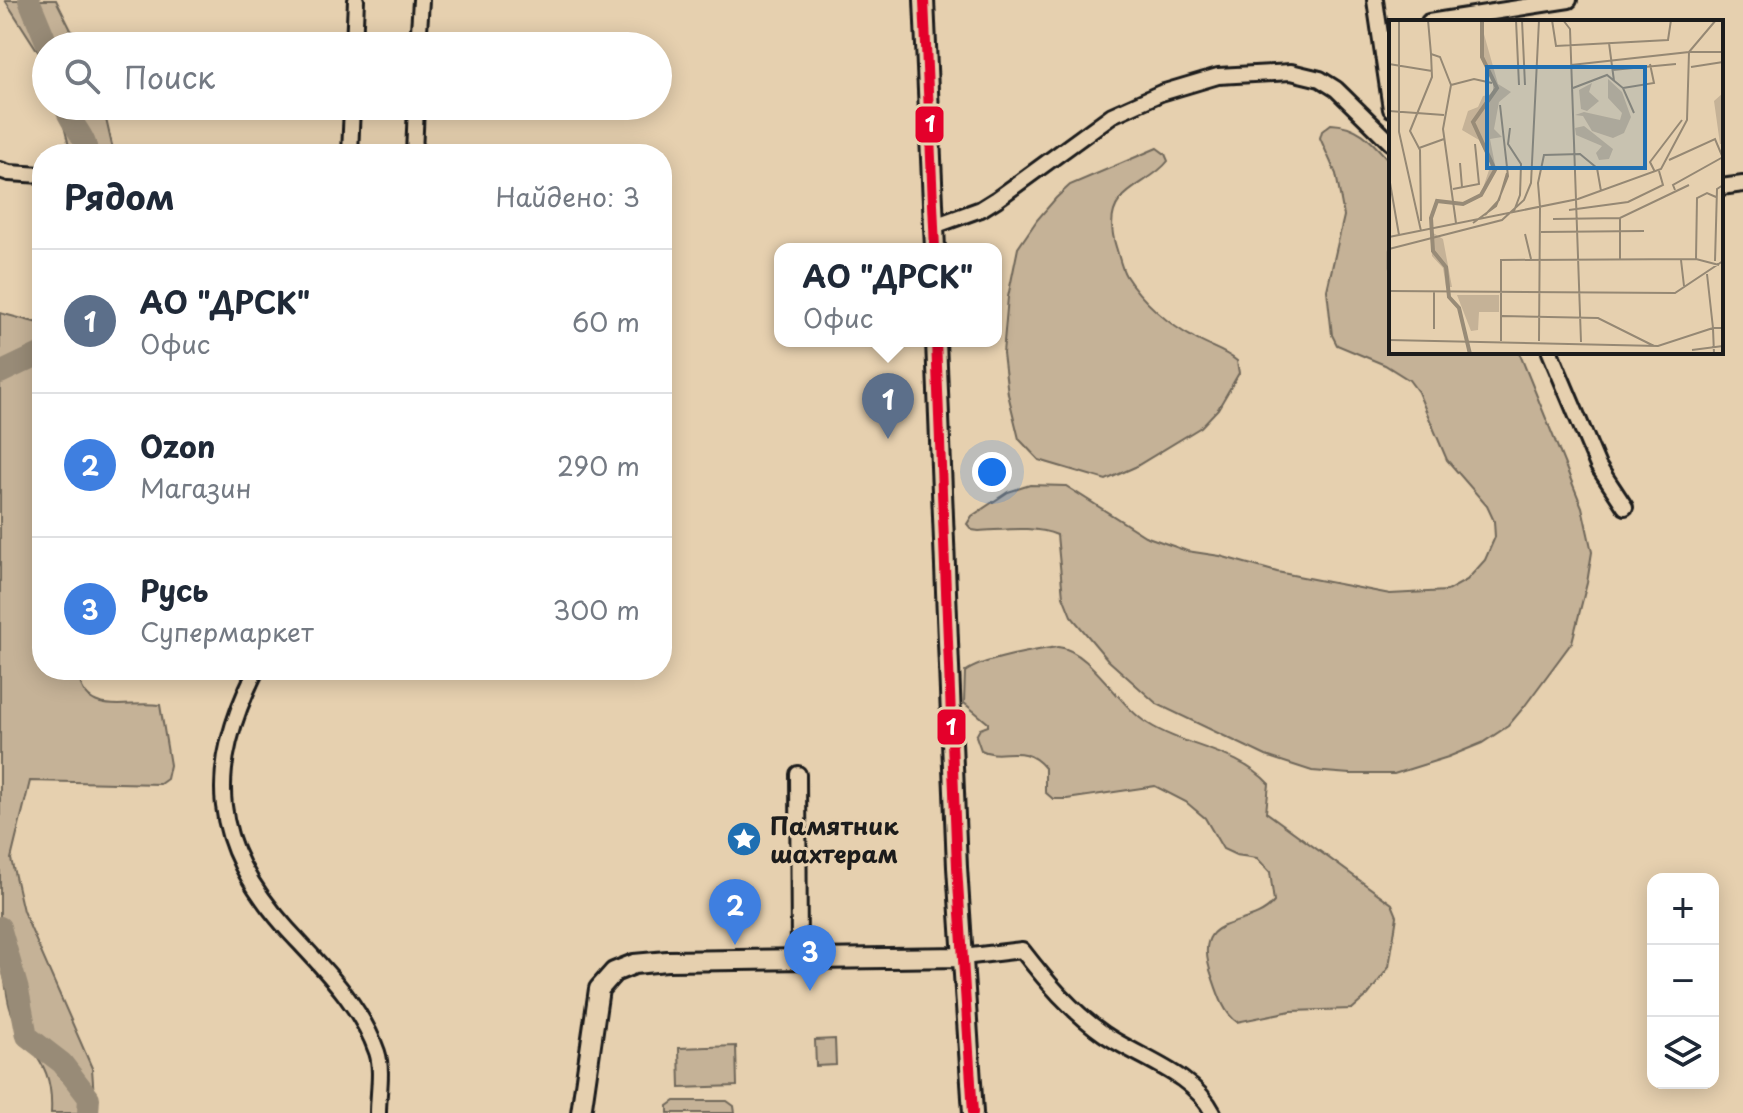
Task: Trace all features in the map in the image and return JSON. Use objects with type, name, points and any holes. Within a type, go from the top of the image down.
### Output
[{"type":"main road","points":[[924,0],[935,243]]},
{"type":"main road","points":[[936,347],[963,957],[973,1113]]},
{"type":"main road","points":[[581,1113],[599,989],[614,972],[634,964],[667,961],[963,957]]},
{"type":"street","points":[[355,32],[356,0]]},
{"type":"street","points":[[419,32],[421,0]]},
{"type":"street","points":[[1375,0],[1386,29],[1389,77]]},
{"type":"street","points":[[1442,20],[1569,0]]},
{"type":"street","points":[[934,226],[981,209],[1122,109],[1192,82],[1218,76],[1270,71],[1320,79],[1336,89],[1389,141]]},
{"type":"street","points":[[350,144],[351,120]]},
{"type":"street","points":[[414,144],[415,120]]},
{"type":"street","points":[[0,170],[32,174]]},
{"type":"street","points":[[1723,187],[1743,184]]},
{"type":"street","points":[[1551,354],[1598,466],[1625,507]]},
{"type":"street","points":[[251,680],[236,710],[222,777],[227,824],[234,849],[251,880],[285,926],[352,1004],[377,1052],[378,1113]]},
{"type":"street","points":[[798,774],[799,957]]},
{"type":"street","points":[[963,957],[1022,950],[1062,999],[1104,1033],[1186,1083],[1213,1113]]},
{"type":"shaded area","points":[[5,0],[56,0],[72,32],[32,32],[32,42]]},
{"type":"shaded area","points":[[62,120],[106,120],[112,144],[68,144]]},
{"type":"shaded area","points":[[1331,124],[1350,128],[1372,142],[1389,161],[1389,354],[1520,354],[1582,507],[1592,552],[1572,642],[1508,726],[1482,743],[1394,774],[1312,771],[1266,756],[1157,704],[1108,660],[1071,616],[1063,596],[1057,535],[1029,529],[979,531],[972,530],[967,524],[972,516],[1008,492],[1030,485],[1066,486],[1145,536],[1187,551],[1390,594],[1447,591],[1467,580],[1485,560],[1495,537],[1494,521],[1487,506],[1447,460],[1418,392],[1409,380],[1385,365],[1337,345],[1332,335],[1327,290],[1344,216],[1336,174],[1320,138],[1322,131]]},
{"type":"shaded area","points":[[1157,148],[1168,161],[1125,194],[1114,211],[1113,235],[1123,269],[1139,294],[1156,311],[1185,333],[1232,357],[1237,361],[1239,373],[1218,409],[1201,427],[1135,467],[1106,480],[1039,460],[1019,439],[1008,394],[1003,353],[1008,297],[1018,248],[1056,198],[1070,185]]},
{"type":"shaded area","points":[[0,313],[32,321],[32,680],[80,680],[88,696],[97,702],[160,705],[170,765],[167,779],[160,784],[30,781],[11,859],[23,911],[92,1068],[95,1113],[51,1113],[51,1095],[44,1068],[11,1011],[0,963]]},
{"type":"shaded area","points":[[1058,647],[1070,650],[1093,668],[1147,723],[1242,763],[1256,772],[1269,784],[1266,812],[1392,904],[1397,916],[1389,967],[1368,995],[1352,1009],[1291,1011],[1237,1022],[1225,1008],[1217,991],[1207,957],[1208,942],[1214,932],[1263,911],[1274,902],[1270,872],[1257,858],[1236,855],[1223,849],[1205,818],[1186,802],[1155,786],[1053,799],[1045,792],[1045,768],[1037,760],[1021,753],[997,754],[981,750],[976,736],[988,723],[964,703],[965,672],[996,659]]},
{"type":"shaded area","points":[[835,1039],[836,1065],[816,1066],[815,1040]]},
{"type":"shaded area","points":[[736,1046],[737,1086],[680,1088],[679,1048]]},
{"type":"shaded area","points":[[675,1101],[727,1101],[734,1106],[735,1113],[668,1113],[668,1106]]},
{"type":"waterway","points":[[29,0],[42,32]]},
{"type":"waterway","points":[[71,120],[85,144]]},
{"type":"waterway","points":[[0,373],[32,358]]},
{"type":"waterway","points":[[0,927],[27,1036],[62,1063],[89,1098],[88,1113]]},
{"type":"transit line","name":"1","points":[[924,0],[935,243]]},
{"type":"transit line","name":"1","points":[[936,347],[957,867],[973,1113]]},
{"type":"place","name":"АО \"ДРСК\"","points":[[888,439]]},
{"type":"place","name":"Памятник шахтерам","points":[[744,839]]},
{"type":"place","name":"Ozon","points":[[735,945]]},
{"type":"place","name":"Русь","points":[[810,991]]}]
